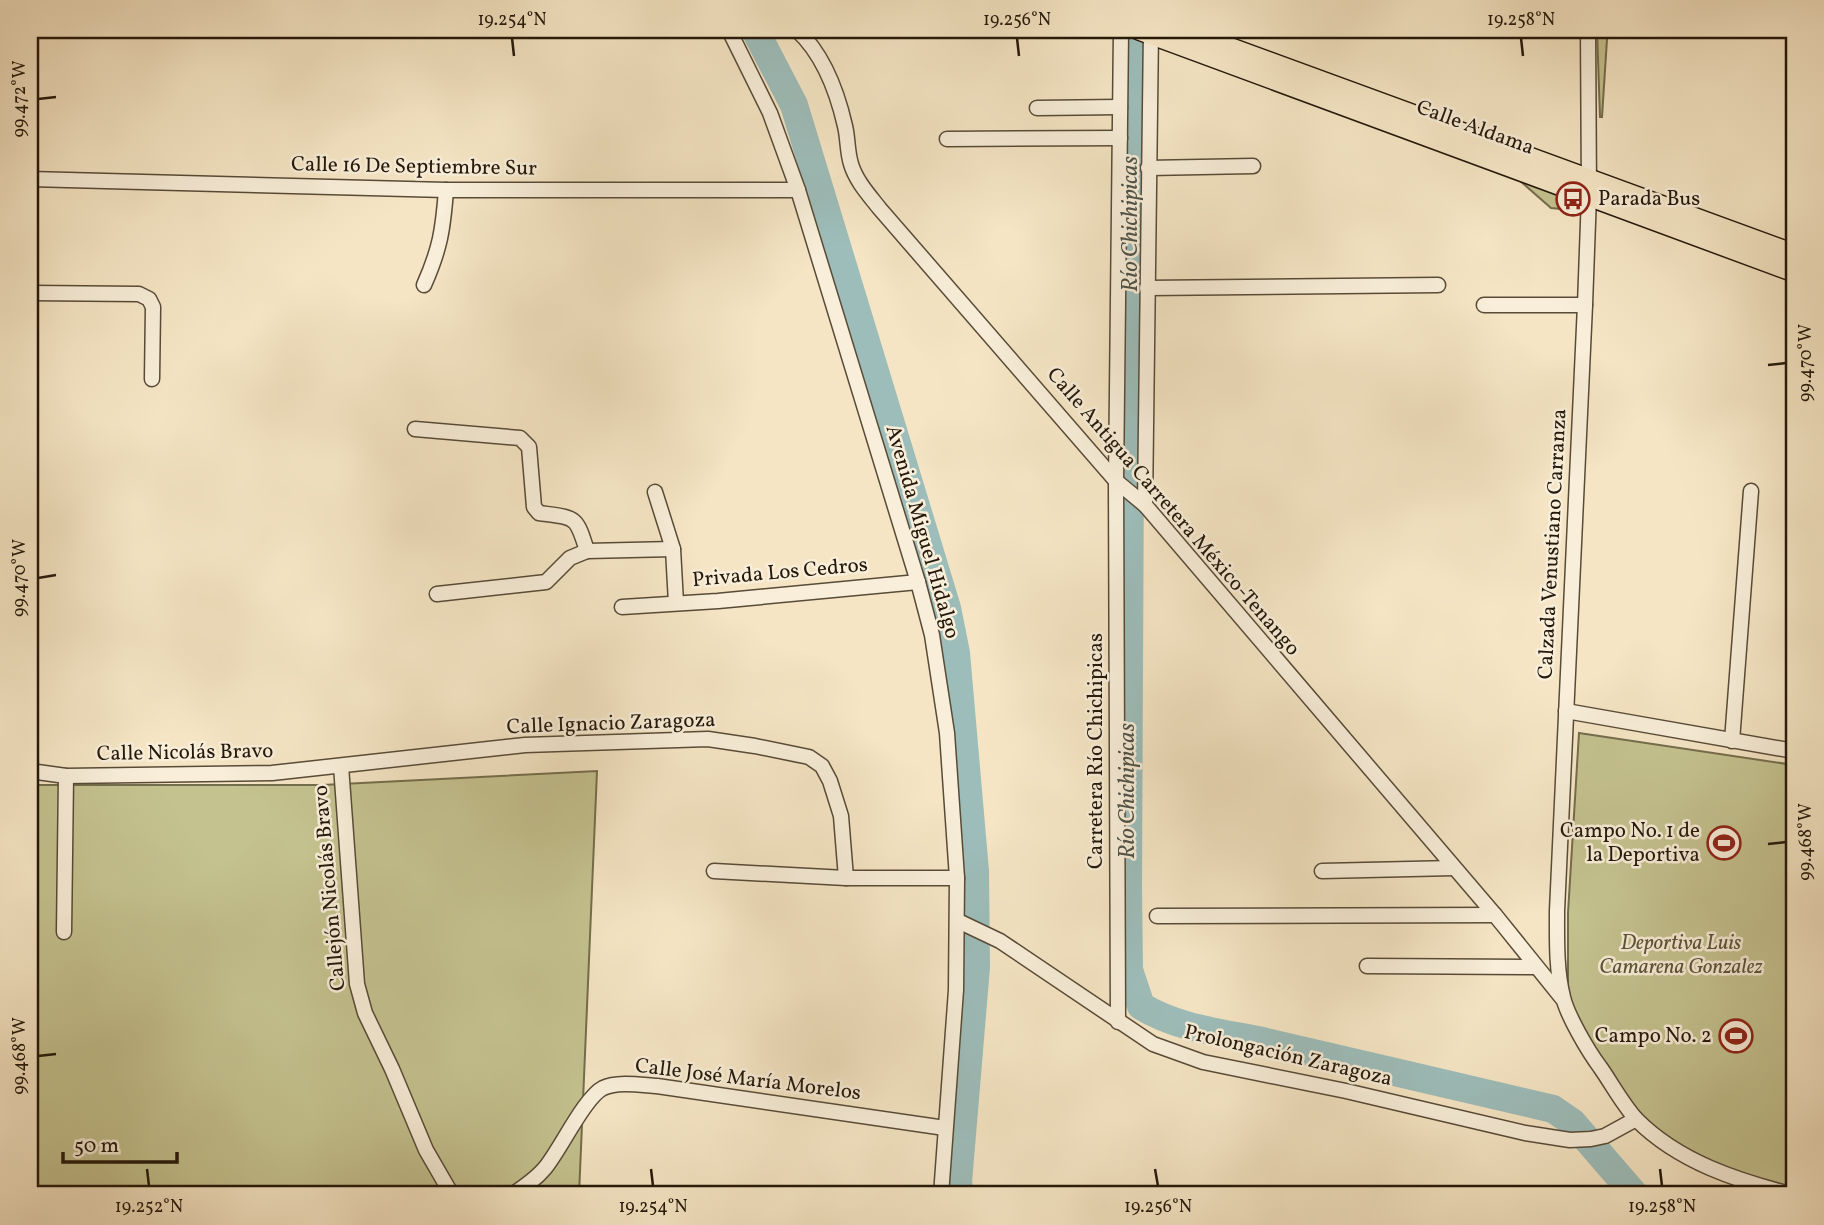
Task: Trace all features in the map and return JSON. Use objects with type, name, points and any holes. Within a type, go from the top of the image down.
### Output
[{"type":"main road","name":"Calle Aldama","points":[[1182,30],[1589,187],[1794,272]]},
{"type":"main road","name":"Calle Aldama","points":[[1147,31],[1589,187],[1794,254]]},
{"type":"street","name":"Avenida Miguel Hidalgo","points":[[729,30],[770,113],[798,190],[932,635],[947,733],[962,923],[941,1195]]},
{"type":"street","name":"Calle Antigua Carretera México-Tenango","points":[[797,30],[822,62],[834,86],[846,127],[851,164],[860,183],[1118,482],[1140,502],[1495,915],[1563,999]]},
{"type":"street","name":"Carretera Río Chichipicas","points":[[1118,1022],[1121,30]]},
{"type":"street","name":"Calzada Venustiano Carranza","points":[[1588,30],[1589,187],[1585,305],[1557,921],[1563,999],[1590,1053],[1636,1119],[1671,1147],[1714,1171],[1749,1184],[1794,1195]]},
{"type":"street","points":[[1140,502],[1147,288],[1147,31]]},
{"type":"street","points":[[1037,108],[1120,107]]},
{"type":"street","points":[[947,139],[1120,138]]},
{"type":"street","points":[[1148,168],[1253,166]]},
{"type":"street","name":"Calle 16 De Septiembre Sur","points":[[30,179],[446,191],[798,190]]},
{"type":"street","points":[[424,285],[441,241],[446,191]]},
{"type":"street","points":[[1147,288],[1438,285]]},
{"type":"street","points":[[30,293],[139,295],[149,299],[153,307],[152,379]]},
{"type":"street","points":[[1484,305],[1585,305]]},
{"type":"street","points":[[415,429],[520,438],[525,441],[529,447],[534,507],[539,513],[575,520],[579,524],[587,551]]},
{"type":"street","points":[[1732,741],[1751,491]]},
{"type":"street","name":"Privada Los Cedros","points":[[655,492],[673,549],[676,603],[918,582]]},
{"type":"street","points":[[437,594],[545,582],[570,558],[587,551],[673,549]]},
{"type":"street","points":[[622,607],[676,603]]},
{"type":"street","points":[[1566,711],[1794,751]]},
{"type":"street","name":"Calle Ignacio Zaragoza","points":[[341,766],[526,745],[640,740],[708,739],[809,757],[822,766],[830,781],[841,816],[846,878]]},
{"type":"street","name":"Calle Nicolás Bravo","points":[[30,771],[66,776],[272,773],[341,766]]},
{"type":"street","name":"Callejón Nicolás Bravo","points":[[341,766],[357,984],[362,1004],[426,1150],[452,1195]]},
{"type":"street","points":[[64,932],[66,776]]},
{"type":"street","points":[[1322,871],[1454,868]]},
{"type":"street","points":[[714,871],[846,878],[957,878]]},
{"type":"street","points":[[1157,916],[1495,915]]},
{"type":"street","name":"Prolongación Zaragoza","points":[[962,923],[1000,942],[1153,1044],[1203,1062],[1346,1091],[1525,1133],[1570,1139],[1591,1139],[1617,1130],[1636,1119]]},
{"type":"street","points":[[1367,966],[1535,967]]},
{"type":"street","name":"Calle José María Morelos","points":[[512,1195],[530,1183],[545,1168],[590,1100],[602,1088],[617,1085],[657,1086],[945,1128]]},
{"type":"green space","points":[[1597,30],[1606,30],[1607,39],[1602,117],[1600,117]]},
{"type":"green space","points":[[1511,173],[1586,196],[1583,211],[1551,208]]},
{"type":"green space","name":"Deportiva Luis Camarena Gonzalez","points":[[1579,733],[1794,765],[1794,1191],[1751,1181],[1674,1144],[1638,1116],[1594,1052],[1568,997],[1568,913]]},
{"type":"green space","points":[[597,771],[579,1195],[30,1195],[30,785],[322,785]]},
{"type":"waterway","points":[[755,30],[794,105],[947,608],[956,653],[975,871],[976,967],[958,1182],[960,1195]]},
{"type":"waterway","name":"Río Chichipicas","points":[[1132,30],[1128,888],[1129,970],[1141,1006],[1190,1026],[1553,1109],[1572,1122],[1635,1195]]},
{"type":"place","name":"Parada Bus","points":[[1573,199]]},
{"type":"place","name":"Campo No. 1 de la Deportiva","points":[[1724,843]]},
{"type":"place","name":"Campo No. 2","points":[[1736,1036]]}]
